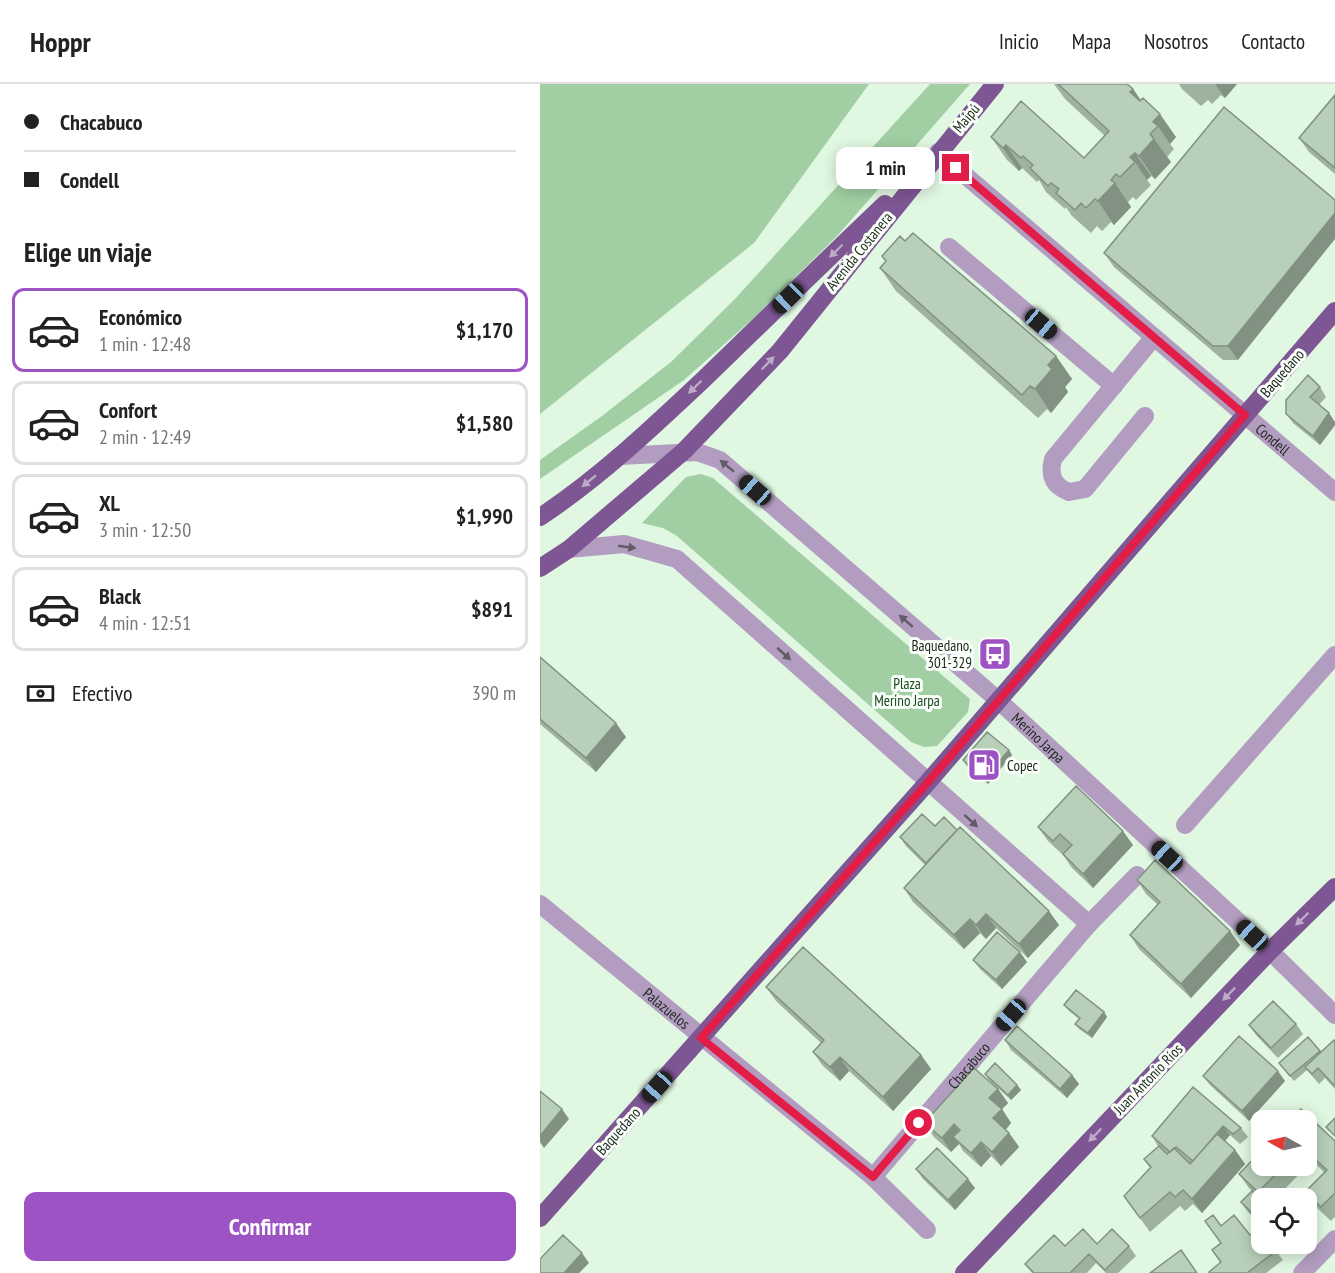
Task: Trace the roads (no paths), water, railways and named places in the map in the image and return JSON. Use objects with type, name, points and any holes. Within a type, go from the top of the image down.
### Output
[{"type":"main road","name":"Maipú","points":[[938,152],[994,84]]},
{"type":"main road","name":"Avenida Costanera","points":[[540,568],[569,549],[684,451],[780,351],[938,152]]},
{"type":"main road","name":"Avenida Costanera","points":[[540,518],[549,508],[620,456],[738,346],[938,152]]},
{"type":"main road","name":"Baquedano","points":[[540,1218],[928,782],[1335,311]]},
{"type":"main road","name":"Juan Antonio Ríos","points":[[974,1269],[1270,951],[1335,887]]},
{"type":"street","name":"Condell","points":[[938,152],[1335,492]]},
{"type":"street","points":[[949,248],[1114,386]]},
{"type":"street","points":[[1145,416],[1085,489],[1069,492],[1055,484],[1051,476],[1053,459],[1154,337]]},
{"type":"street","name":"Merino Jarpa","points":[[620,456],[684,451],[697,452],[720,460],[998,700],[1270,951],[1335,1015]]},
{"type":"street","points":[[569,549],[624,544],[677,559],[1089,924]]},
{"type":"street","points":[[1185,825],[1335,655]]},
{"type":"street","name":"Chacabuco","points":[[873,1177],[1089,924],[1137,875]]},
{"type":"street","name":"Palazuelos","points":[[540,904],[873,1177],[927,1230]]},
{"type":"street","points":[[1302,1273],[1335,1239]]},
{"type":"place","name":"Baquedano, 301-329","points":[[995,654]]},
{"type":"place","name":"Copec","points":[[984,765]]},
{"type":"park label","name":"Plaza Merino Jarpa","points":[[907,692]]}]
